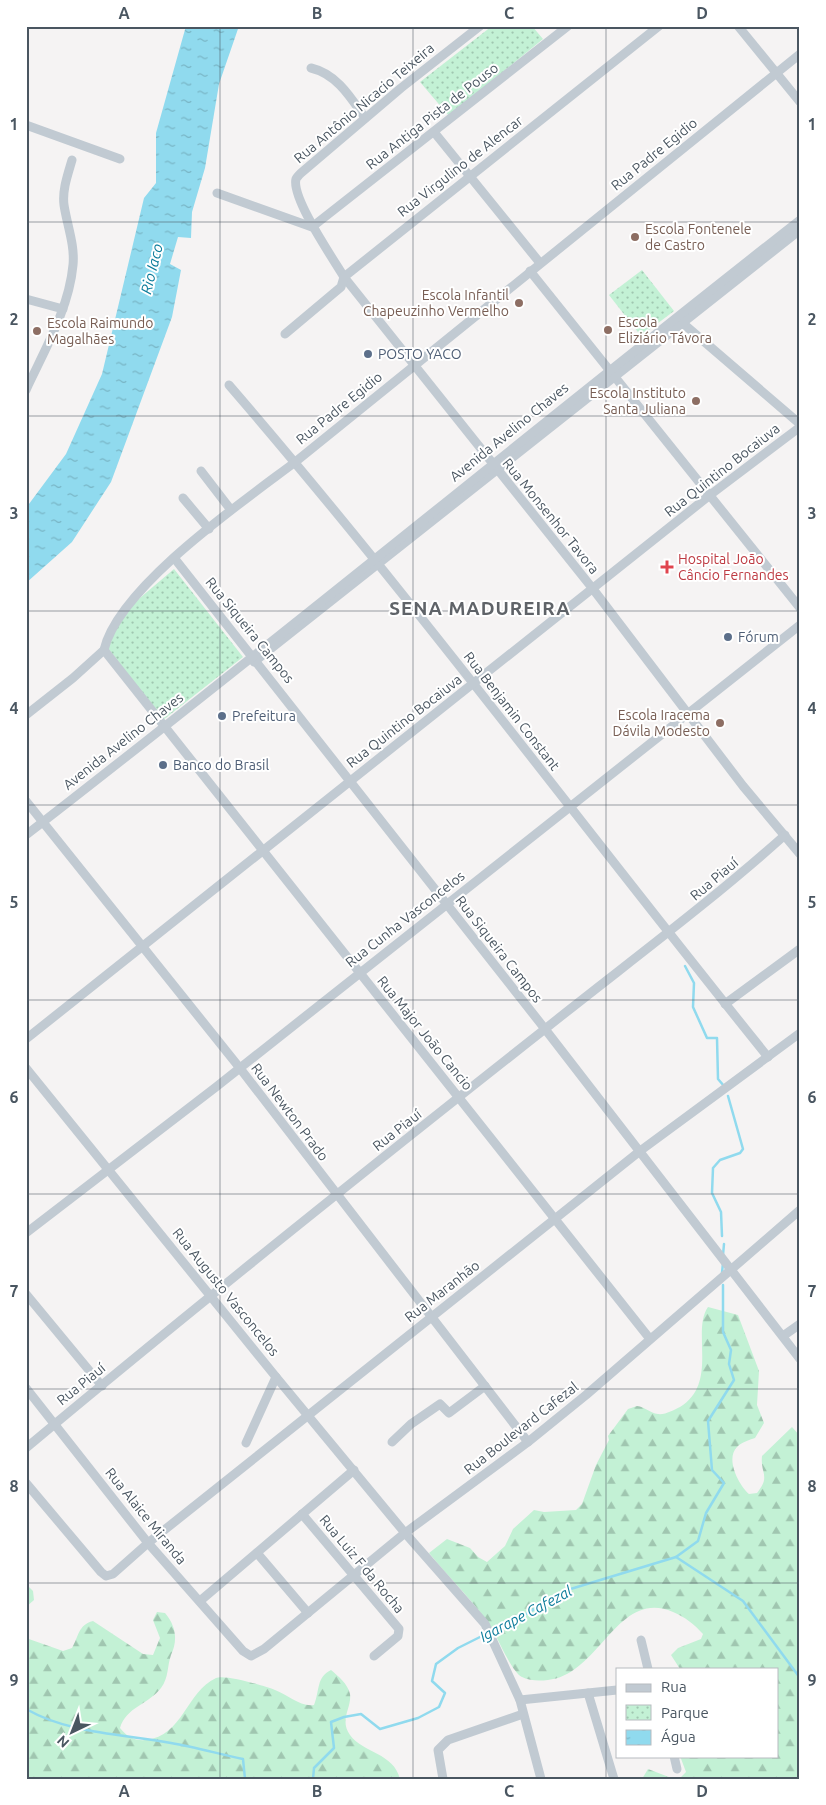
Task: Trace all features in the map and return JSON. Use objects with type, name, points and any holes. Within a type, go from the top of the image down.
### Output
[{"type":"street","name":"Rua Antônio Nicacio Teixeira","points":[[297,186],[296,180],[301,173],[365,118],[480,26]]},
{"type":"street","name":"Rua Antiga Pista de Pouso","points":[[312,227],[568,26]]},
{"type":"street","name":"Rua Virgulino de Alencar","points":[[285,334],[341,287],[344,277],[659,26]]},
{"type":"street","points":[[738,26],[800,102]]},
{"type":"street","name":"Rua Padre Egidio","points":[[104,650],[117,619],[148,583],[231,510],[294,463],[800,54]]},
{"type":"street","points":[[311,68],[325,72],[334,78],[365,118]]},
{"type":"street","points":[[26,125],[39,132],[120,160]]},
{"type":"street","points":[[434,132],[540,263]]},
{"type":"street","points":[[26,390],[63,309],[73,266],[72,248],[63,203],[72,160]]},
{"type":"street","name":"Rua Monsenhor Tavora","points":[[297,186],[312,227],[344,277],[593,589],[744,786],[800,854]]},
{"type":"street","points":[[217,193],[312,227]]},
{"type":"street","name":"Avenida Avelino Chaves","points":[[680,321],[800,220]]},
{"type":"street","name":"Avenida Avelino Chaves","points":[[26,835],[238,669],[255,658],[611,374],[800,230]]},
{"type":"street","points":[[530,272],[800,608]]},
{"type":"street","points":[[26,299],[63,309]]},
{"type":"street","points":[[680,321],[800,425]]},
{"type":"street","name":"Rua Benjamin Constant","points":[[229,386],[376,562],[570,806],[668,934],[768,1057]]},
{"type":"street","name":"Rua Quintino Bocaiuva","points":[[26,1039],[350,780],[474,685],[800,425]]},
{"type":"street","points":[[201,471],[231,510]]},
{"type":"street","points":[[183,498],[209,529]]},
{"type":"street","name":"Rua Siqueira Campos","points":[[175,558],[732,1268],[800,1359]]},
{"type":"street","name":"Rua Cunha Vasconcelos","points":[[26,1233],[110,1170],[800,625]]},
{"type":"street","points":[[26,715],[73,678],[104,650]]},
{"type":"street","name":"Rua Major João Cancio","points":[[104,650],[358,973],[650,1339]]},
{"type":"street","name":"Rua Newton Prado","points":[[26,802],[239,1067],[528,1442]]},
{"type":"street","name":"Rua Piauí","points":[[26,1448],[336,1195],[668,934],[785,835]]},
{"type":"street","points":[[725,1004],[800,949]]},
{"type":"street","name":"Rua Maranhão","points":[[26,1483],[106,1576],[113,1574],[148,1543],[640,1151],[800,1033]]},
{"type":"street","name":"Rua Augusto Vasconcelos","points":[[26,1068],[308,1416],[485,1624],[520,1700],[541,1779]]},
{"type":"street","name":"Rua Boulevard Cafezal","points":[[251,1656],[308,1613],[405,1532],[528,1442],[800,1210]]},
{"type":"street","points":[[26,1294],[102,1386]]},
{"type":"street","points":[[783,1336],[800,1324]]},
{"type":"street","points":[[246,1443],[276,1377]]},
{"type":"street","points":[[392,1442],[412,1424],[440,1404],[449,1414],[485,1386]]},
{"type":"street","name":"Rua Alaice Miranda","points":[[26,1388],[148,1543],[243,1651],[251,1656]]},
{"type":"street","points":[[200,1601],[354,1470]]},
{"type":"street","name":"Rua Luiz F da Rocha","points":[[302,1514],[354,1574],[400,1633],[374,1656]]},
{"type":"street","points":[[257,1553],[308,1613]]},
{"type":"street","points":[[641,1640],[648,1668]]},
{"type":"street","points":[[520,1700],[616,1690]]},
{"type":"street","points":[[588,1693],[614,1779]]},
{"type":"street","points":[[443,1779],[438,1750],[448,1740],[523,1714]]},
{"type":"street","points":[[674,1758],[677,1769]]},
{"type":"green space","points":[[492,26],[532,26],[543,39],[449,116],[420,82]]},
{"type":"green space","points":[[642,270],[674,311],[641,336],[609,295]]},
{"type":"green space","points":[[174,569],[243,657],[163,720],[107,647],[117,622],[134,603]]},
{"type":"green space","points":[[708,1307],[738,1315],[759,1371],[757,1405],[764,1423],[755,1438],[743,1442],[737,1447],[732,1458],[735,1472],[741,1485],[749,1494],[757,1493],[763,1482],[762,1456],[792,1427],[800,1436],[800,1779],[679,1779],[686,1772],[681,1758],[778,1758],[778,1668],[679,1668],[671,1655],[678,1648],[701,1639],[703,1634],[681,1616],[673,1612],[654,1608],[637,1612],[623,1622],[582,1664],[566,1675],[548,1680],[525,1678],[514,1669],[492,1629],[478,1609],[429,1553],[447,1539],[470,1548],[478,1557],[487,1562],[505,1546],[513,1529],[534,1510],[544,1512],[576,1510],[582,1504],[596,1465],[609,1440],[608,1436],[628,1409],[637,1406],[655,1413],[664,1414],[680,1407],[692,1397],[702,1371],[702,1329]]},
{"type":"green space","points":[[26,1584],[33,1591],[34,1600],[26,1607]]},
{"type":"green space","points":[[157,1612],[165,1613],[172,1623],[175,1633],[175,1644],[161,1688],[127,1715],[120,1728],[125,1734],[138,1740],[158,1737],[168,1731],[206,1685],[221,1677],[254,1683],[275,1690],[304,1704],[314,1705],[321,1680],[331,1670],[349,1690],[350,1699],[346,1724],[350,1735],[362,1746],[385,1758],[397,1770],[400,1779],[26,1779],[26,1638],[63,1651],[72,1648],[84,1625],[93,1621],[143,1654],[153,1655],[160,1638],[153,1620]]},
{"type":"green space","points":[[648,1769],[674,1779],[642,1779]]},
{"type":"water","name":"Rio Iaco","points":[[186,26],[239,26],[219,84],[205,168],[192,212],[191,238],[178,237],[170,264],[181,270],[172,317],[111,482],[72,542],[26,583],[26,508],[66,454],[102,374],[144,198],[156,183],[156,133]]},
{"type":"waterway","points":[[685,966],[694,983],[693,1007],[707,1038],[717,1038],[718,1079],[724,1086]]},
{"type":"waterway","points":[[722,1236],[721,1212],[712,1193],[713,1168],[720,1160],[740,1153],[743,1149],[728,1096]]},
{"type":"waterway","points":[[723,1255],[724,1244]]},
{"type":"waterway","points":[[722,1273],[723,1263]]},
{"type":"waterway","points":[[676,1557],[698,1541],[706,1513],[724,1483],[712,1470],[708,1421],[734,1380],[729,1364],[731,1350],[723,1332],[723,1285]]},
{"type":"waterway","name":"Igarape Cafezal","points":[[491,1632],[508,1625],[564,1591],[676,1557],[743,1601],[800,1678]]},
{"type":"waterway","name":"Igarape Cafezal","points":[[313,1779],[314,1768],[334,1748],[331,1722],[361,1714],[380,1729],[418,1718],[439,1707],[445,1693],[432,1681],[436,1664],[458,1648],[486,1634]]},
{"type":"waterway","name":"Igarape Cafezal","points":[[26,1709],[60,1724],[97,1732],[180,1745],[243,1759],[245,1779]]},
{"type":"place","name":"Escola Fontenele de Castro","points":[[635,237]]},
{"type":"place","name":"Escola Infantil Chapeuzinho Vermelho","points":[[519,303]]},
{"type":"place","name":"Escola Eliziário Távora","points":[[608,330]]},
{"type":"place","name":"Escola Raimundo Magalhães","points":[[37,331]]},
{"type":"place","name":"POSTO YACO","points":[[368,354]]},
{"type":"place","name":"Escola Instituto Santa Juliana","points":[[696,401]]},
{"type":"place","name":"Hospital João Câncio Fernandes","points":[[667,567]]},
{"type":"place","name":"Fórum","points":[[728,637]]},
{"type":"place","name":"Prefeitura","points":[[222,716]]},
{"type":"place","name":"Escola Iracema Dávila Modesto","points":[[720,723]]},
{"type":"place","name":"Banco do Brasil","points":[[163,765]]},
{"type":"district","name":"SENA MADUREIRA","points":[[480,608]]}]
